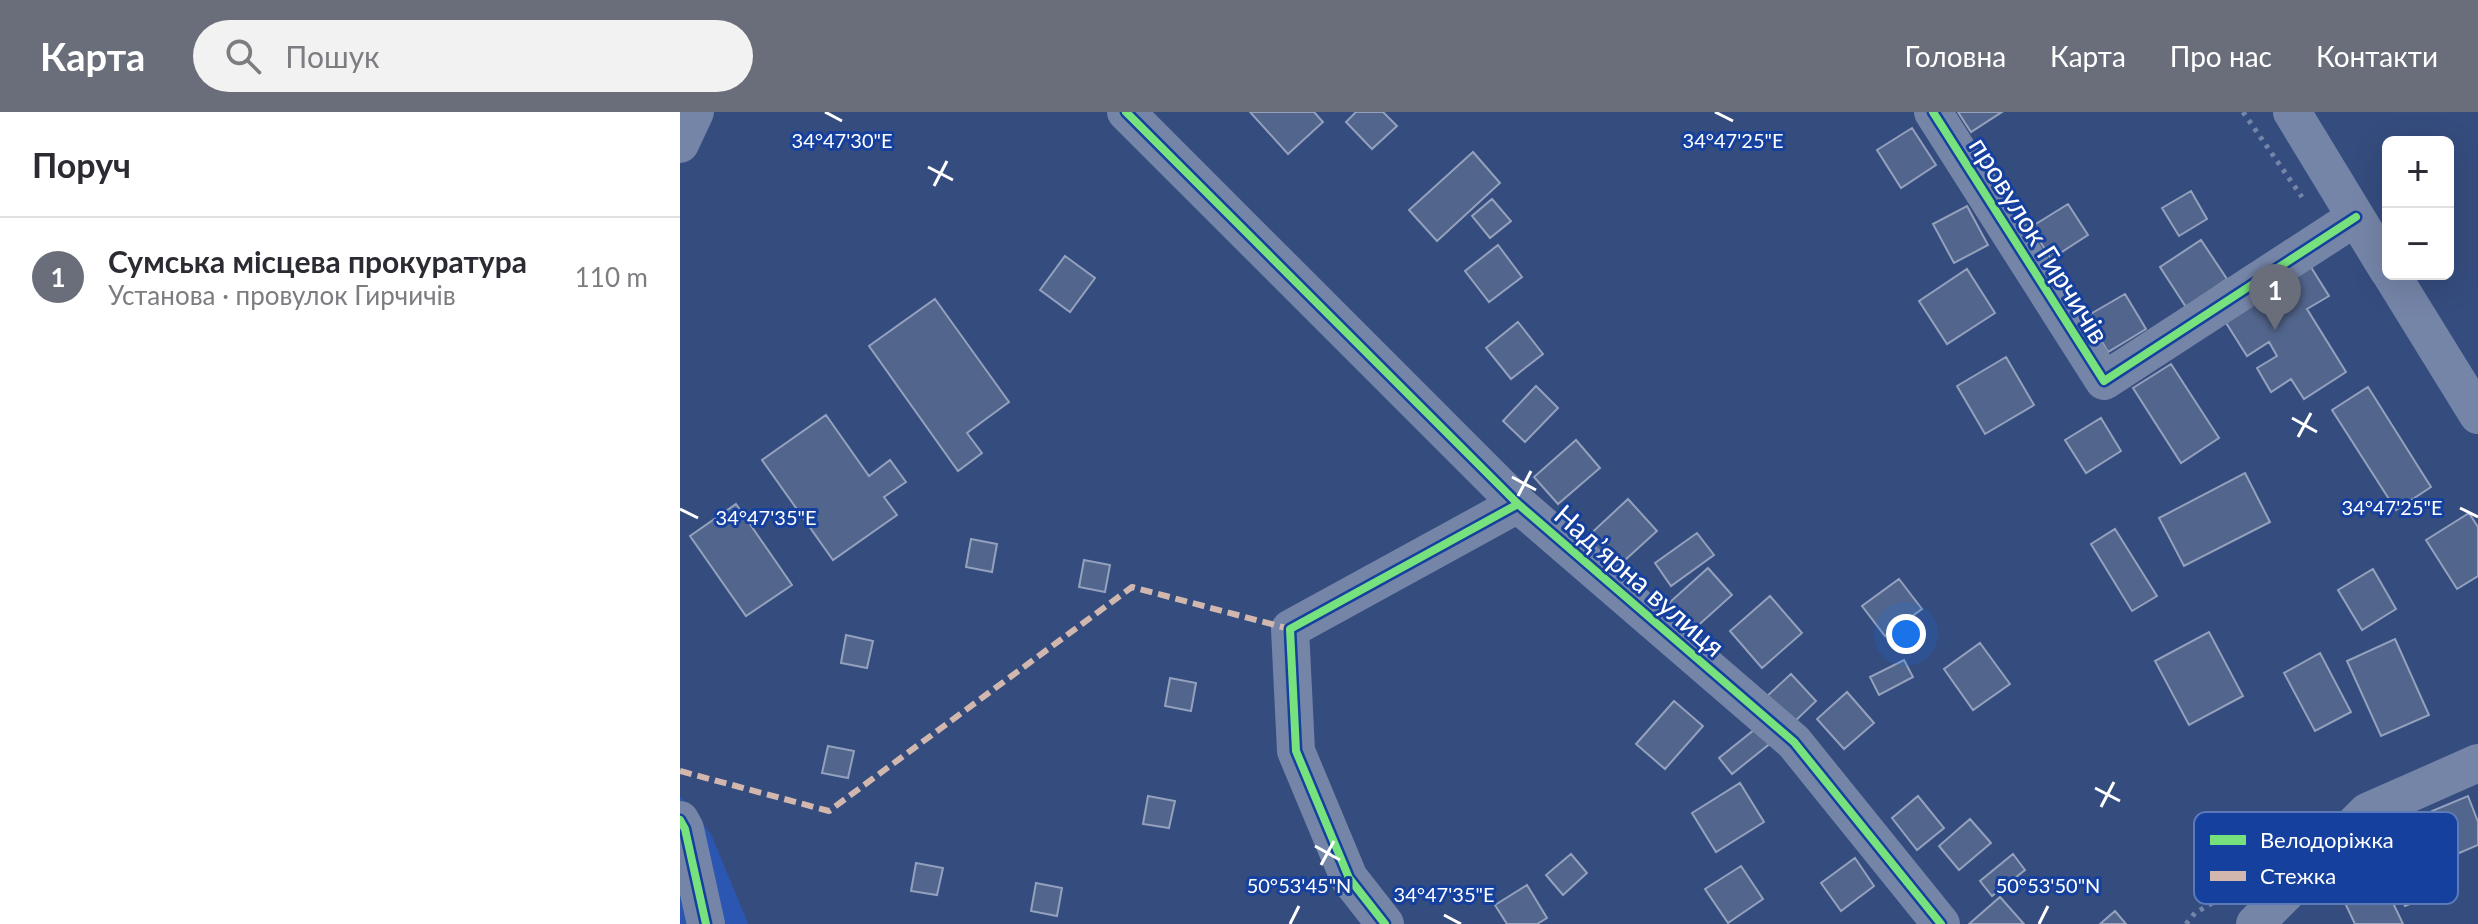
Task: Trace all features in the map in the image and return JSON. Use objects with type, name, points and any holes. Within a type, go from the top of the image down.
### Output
[{"type":"street","points":[[680,144],[695,112]]},
{"type":"street","name":"Надʼярна вулиця","points":[[1126,112],[1518,504],[1794,742],[1941,924]]},
{"type":"street","name":"провулок Гирчичів","points":[[1933,112],[2104,381],[2342,226]]},
{"type":"street","points":[[2292,112],[2342,226],[2382,265]]},
{"type":"street","points":[[2394,280],[2478,415]]},
{"type":"street","points":[[1385,924],[1349,878],[1296,751],[1290,629],[1518,504]]},
{"type":"street","points":[[2367,812],[2478,763]]},
{"type":"street","points":[[680,820],[685,829],[706,924]]},
{"type":"street","points":[[2255,924],[2275,904]]},
{"type":"path","points":[[2243,112],[2342,226]]},
{"type":"shaded area","points":[[680,796],[711,834],[748,924],[680,924]]},
{"type":"building","points":[[1250,112],[1314,112],[1323,122],[1288,154]]},
{"type":"building","points":[[1356,112],[1383,112],[1397,126],[1372,149],[1346,122]]},
{"type":"building","points":[[1958,112],[2002,112],[1971,132]]},
{"type":"building","points":[[1912,128],[1936,165],[1901,188],[1877,150]]},
{"type":"building","points":[[1473,152],[1500,183],[1437,241],[1409,210]]},
{"type":"building","points":[[2191,191],[2207,219],[2179,236],[2162,208]]},
{"type":"building","points":[[1492,199],[1511,221],[1490,238],[1472,216]]},
{"type":"building","points":[[2068,204],[2088,235],[2051,259],[2031,227]]},
{"type":"building","points":[[1967,206],[1988,245],[1954,263],[1933,224]]},
{"type":"building","points":[[2201,240],[2227,279],[2186,307],[2160,267]]},
{"type":"building","points":[[1498,245],[1522,277],[1489,302],[1465,271]]},
{"type":"building","points":[[1065,256],[1095,278],[1070,312],[1040,290]]},
{"type":"building","points":[[2309,264],[2329,296],[2307,309],[2346,372],[2304,399],[2291,379],[2271,392],[2257,368],[2277,356],[2269,342],[2247,356],[2223,318]]},
{"type":"building","points":[[1967,269],[1995,313],[1947,344],[1919,301]]},
{"type":"building","points":[[2125,294],[2146,329],[2108,352],[2087,316]]},
{"type":"building","points":[[935,299],[1009,402],[967,433],[982,453],[958,471],[869,346]]},
{"type":"building","points":[[1518,322],[1543,354],[1511,379],[1486,348]]},
{"type":"building","points":[[2006,357],[2034,405],[1985,434],[1957,386]]},
{"type":"building","points":[[2171,364],[2219,438],[2181,463],[2133,388]]},
{"type":"building","points":[[1536,386],[1558,408],[1525,442],[1503,421]]},
{"type":"building","points":[[2368,387],[2431,487],[2396,510],[2332,410]]},
{"type":"building","points":[[826,415],[869,476],[890,460],[906,482],[884,497],[897,515],[833,560],[762,460]]},
{"type":"building","points":[[2101,418],[2121,451],[2086,473],[2065,440]]},
{"type":"building","points":[[1576,440],[1600,468],[1558,504],[1534,477]]},
{"type":"building","points":[[2245,473],[2270,522],[2184,566],[2159,518]]},
{"type":"building","points":[[1628,499],[1657,531],[1614,570],[1585,539]]},
{"type":"building","points":[[736,504],[792,585],[746,616],[690,536]]},
{"type":"building","points":[[2469,513],[2478,527],[2478,576],[2457,589],[2426,540]]},
{"type":"building","points":[[2115,529],[2157,596],[2132,611],[2091,544]]},
{"type":"building","points":[[1697,533],[1714,555],[1671,586],[1655,563]]},
{"type":"building","points":[[971,539],[997,544],[992,572],[966,567]]},
{"type":"building","points":[[1084,560],[1110,565],[1105,592],[1079,587]]},
{"type":"building","points":[[1708,568],[1732,595],[1693,630],[1669,603]]},
{"type":"building","points":[[2373,569],[2396,609],[2362,630],[2338,590]]},
{"type":"building","points":[[1899,579],[1922,609],[1885,636],[1862,606]]},
{"type":"building","points":[[1770,596],[1802,633],[1762,668],[1730,631]]},
{"type":"building","points":[[2209,632],[2243,696],[2189,725],[2155,661]]},
{"type":"building","points":[[846,635],[873,641],[867,668],[841,663]]},
{"type":"building","points":[[2395,639],[2429,715],[2381,736],[2347,661]]},
{"type":"building","points":[[1980,643],[2010,684],[1973,710],[1944,669]]},
{"type":"building","points":[[2320,653],[2351,712],[2315,731],[2284,673]]},
{"type":"building","points":[[1904,660],[1913,677],[1879,695],[1870,677]]},
{"type":"building","points":[[1791,674],[1816,701],[1790,726],[1765,698]]},
{"type":"building","points":[[1170,678],[1196,683],[1191,711],[1165,706]]},
{"type":"building","points":[[1847,692],[1874,723],[1844,749],[1817,719]]},
{"type":"building","points":[[1674,701],[1703,726],[1665,769],[1636,744]]},
{"type":"building","points":[[1759,726],[1772,742],[1732,774],[1719,758]]},
{"type":"building","points":[[828,746],[854,751],[848,778],[822,773]]},
{"type":"building","points":[[1740,783],[1764,822],[1716,852],[1692,813]]},
{"type":"building","points":[[1148,796],[1175,801],[1169,828],[1143,824]]},
{"type":"building","points":[[1918,796],[1944,828],[1917,850],[1892,818]]},
{"type":"building","points":[[2468,796],[2478,822],[2478,845],[2458,854],[2458,812],[2432,811]]},
{"type":"building","points":[[1970,819],[1991,843],[1959,870],[1939,846]]},
{"type":"building","points":[[1571,854],[1587,873],[1563,895],[1546,875]]},
{"type":"building","points":[[2013,854],[2025,870],[1992,896],[1980,881]]},
{"type":"building","points":[[1855,858],[1874,886],[1841,911],[1821,883]]},
{"type":"building","points":[[916,863],[943,868],[937,895],[911,891]]},
{"type":"building","points":[[1741,866],[1763,899],[1728,923],[1705,889]]},
{"type":"building","points":[[1036,883],[1062,888],[1057,916],[1031,911]]},
{"type":"building","points":[[1527,885],[1547,918],[1537,924],[1507,924],[1495,905]]},
{"type":"building","points":[[2000,897],[2024,924],[1969,924]]},
{"type":"building","points":[[2345,904],[2394,904],[2403,924],[2355,924]]},
{"type":"building","points":[[2115,911],[2126,924],[2100,924]]},
{"type":"marked path","points":[[680,771],[829,811],[1132,587],[1290,629]]},
{"type":"cycle path","points":[[1126,112],[1518,504],[1794,742],[1941,924]]},
{"type":"cycle path","points":[[1933,112],[2104,381],[2356,217]]},
{"type":"cycle path","points":[[1385,924],[1349,878],[1296,751],[1290,629],[1518,504]]},
{"type":"cycle path","points":[[680,820],[685,829],[706,924]]},
{"type":"place","name":"Сумська місцева прокуратура","points":[[2275,330]]}]
